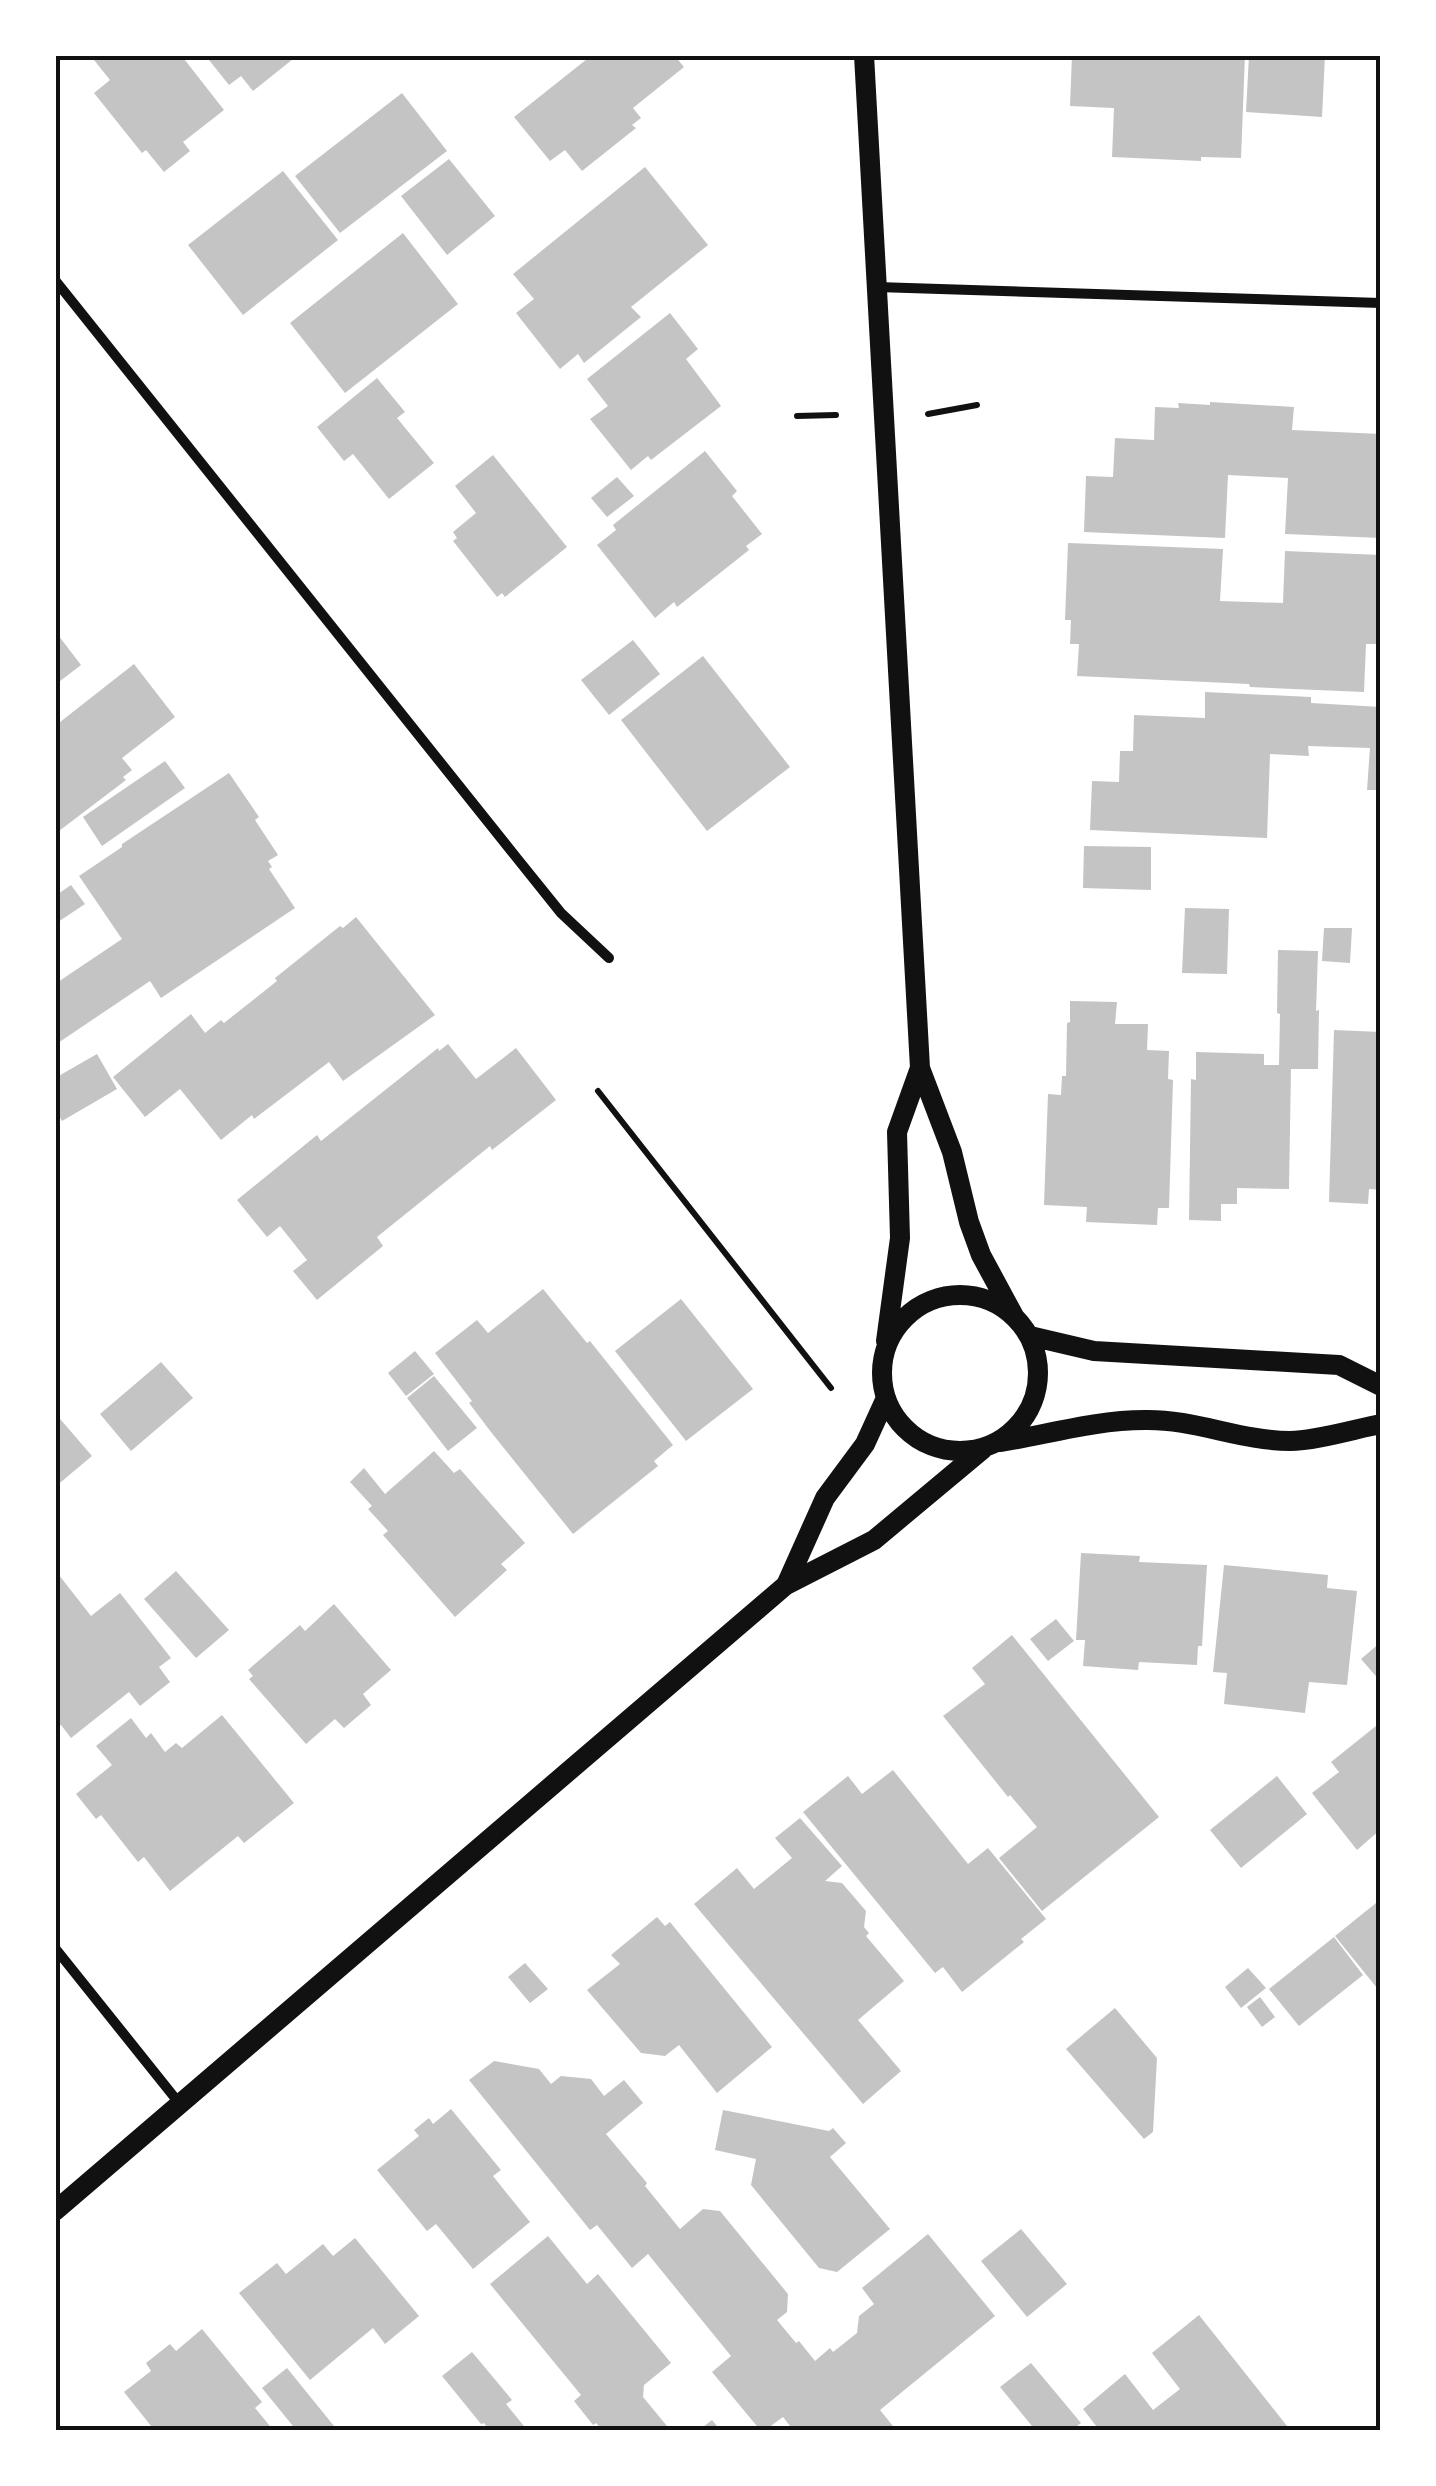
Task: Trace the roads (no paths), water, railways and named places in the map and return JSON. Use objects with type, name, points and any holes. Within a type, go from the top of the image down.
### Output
[{"type":"main road","points":[[55,2211],[786,1585],[874,1540],[1025,1419],[1038,1387],[1038,1361],[1030,1336],[1014,1316],[981,1255],[952,1152],[920,1068],[864,55]]},
{"type":"main road","points":[[920,1068],[897,1132],[900,1238],[882,1375],[886,1398],[896,1419],[914,1436],[935,1448],[959,1452],[1100,1422],[1149,1420],[1192,1424],[1239,1436],[1292,1442],[1381,1424]]},
{"type":"main road","points":[[884,1354],[896,1328],[914,1309],[939,1298],[965,1294],[992,1300],[1014,1316]]},
{"type":"main road","points":[[1030,1336],[1094,1351],[1338,1365],[1381,1386]]},
{"type":"main road","points":[[786,1585],[825,1498],[865,1444],[886,1398]]},
{"type":"street","points":[[55,280],[516,857],[562,912],[608,958]]},
{"type":"street","points":[[876,287],[1381,303]]},
{"type":"street","points":[[55,1948],[180,2104]]}]
